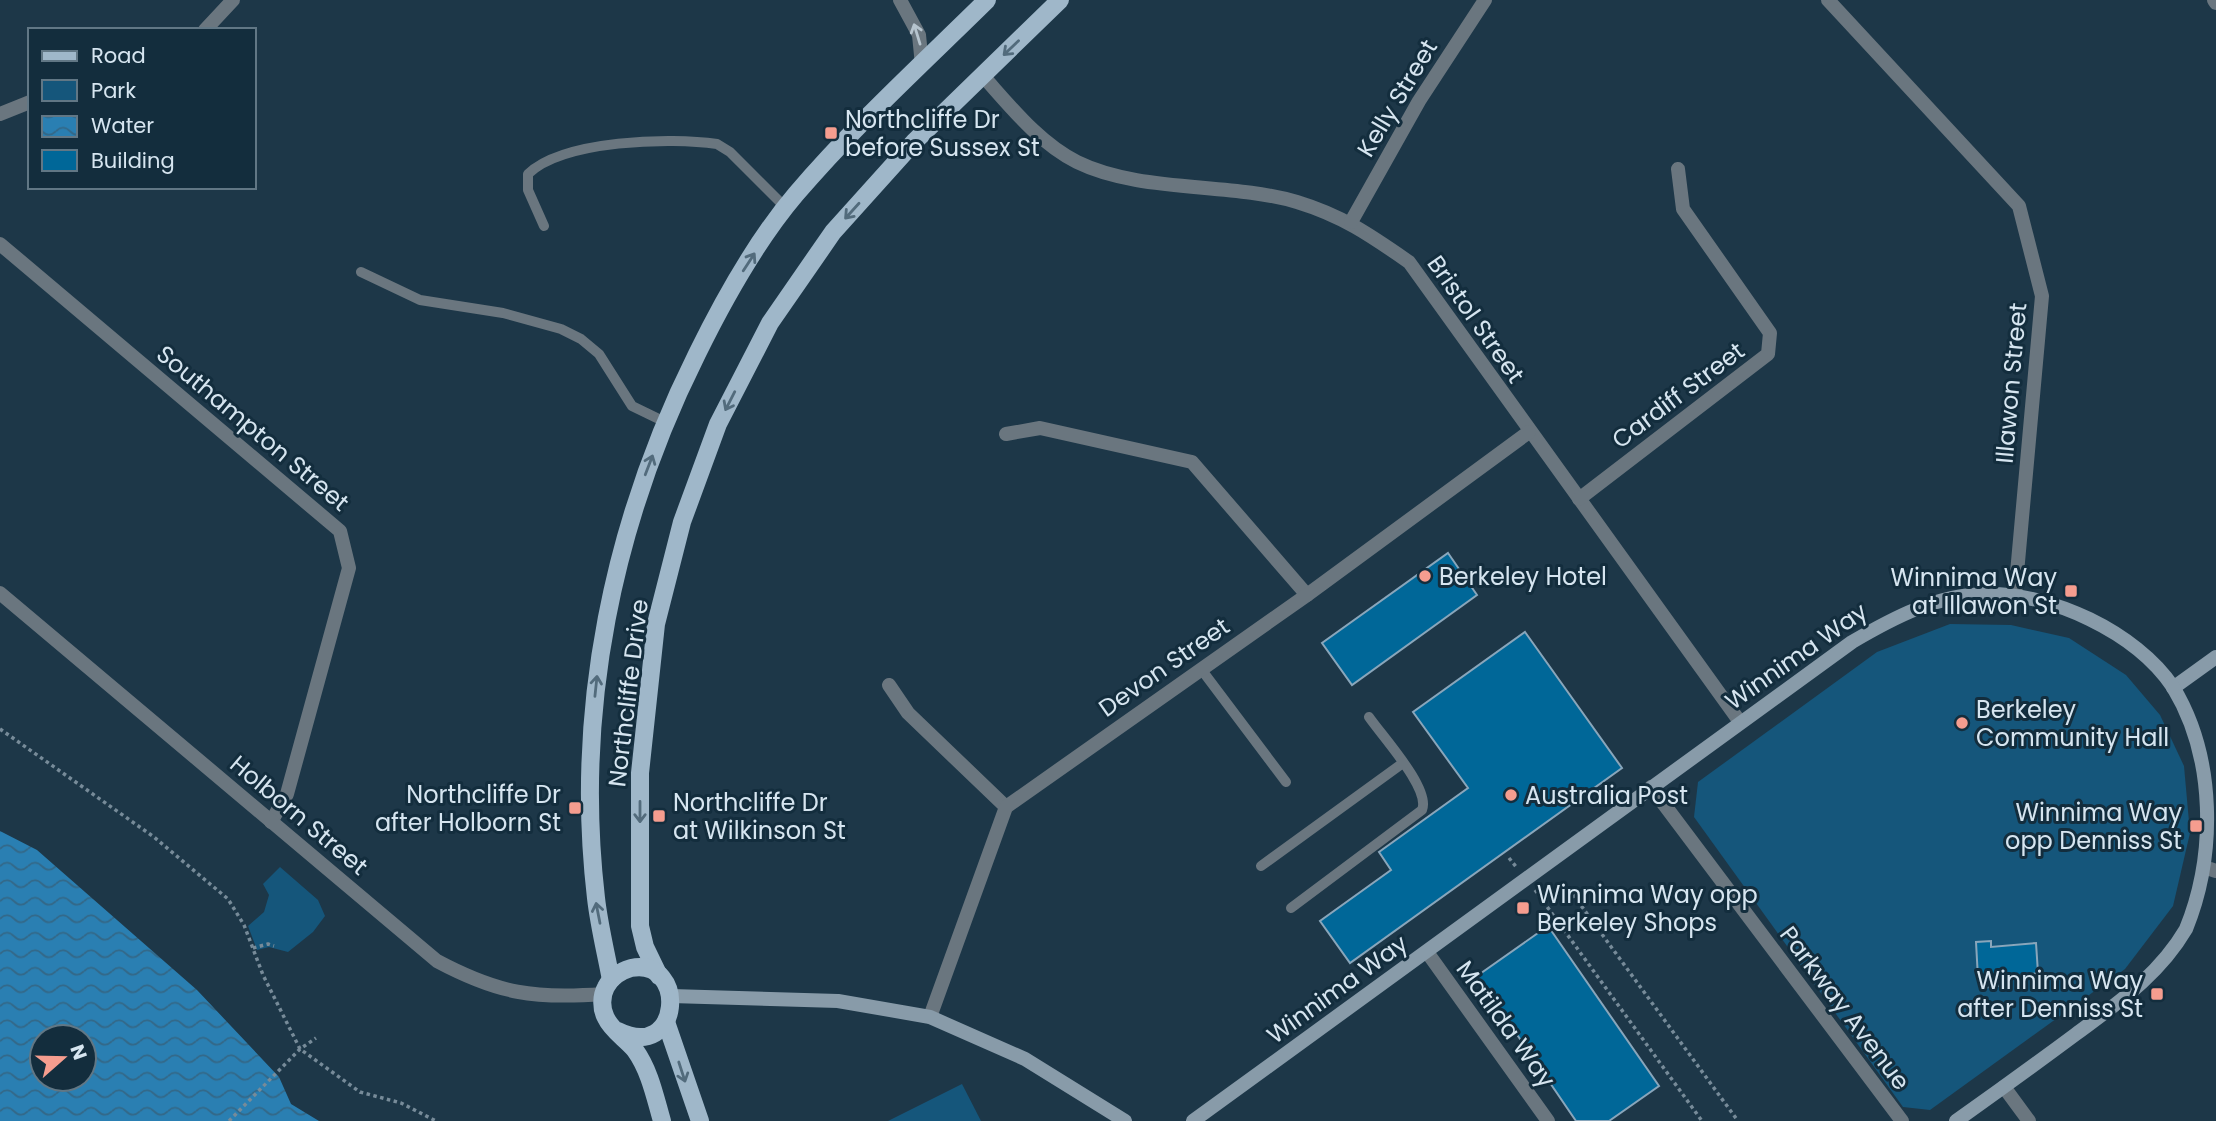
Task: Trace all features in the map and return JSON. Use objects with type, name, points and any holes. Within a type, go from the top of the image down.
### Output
[{"type":"main road","name":"Northcliffe Drive","points":[[607,987],[593,866],[591,757],[596,688],[605,620],[631,512],[665,422],[720,307],[786,208],[858,128],[987,0]]},
{"type":"main road","name":"Northcliffe Drive","points":[[659,976],[645,947],[640,926],[640,773],[656,624],[682,522],[718,424],[770,323],[833,232],[914,142],[1060,0]]},
{"type":"main road","points":[[618,1031],[638,1038],[649,1035],[666,1022],[671,1009],[671,996],[659,976],[648,969],[621,971],[607,987],[606,1019],[636,1052],[649,1077],[662,1121]]},
{"type":"main road","points":[[666,1022],[700,1121]]},
{"type":"street","points":[[207,28],[233,0]]},
{"type":"street","name":"Kelly Street","points":[[1351,222],[1419,101],[1485,0]]},
{"type":"street","name":"Illawon Street","points":[[1828,0],[2019,205],[2042,296],[2015,595]]},
{"type":"street","points":[[902,2],[919,35],[922,65]]},
{"type":"street","name":"Bristol Street","points":[[982,76],[1036,132],[1077,162],[1117,175],[1295,202],[1351,222],[1409,262],[1740,722]]},
{"type":"street","points":[[0,114],[28,103]]},
{"type":"street","name":"Cardiff Street","points":[[1579,499],[1768,354],[1770,333],[1683,209],[1678,169]]},
{"type":"street","name":"Southampton Street","points":[[0,244],[340,531],[349,568],[287,794],[271,822]]},
{"type":"street","points":[[1006,434],[1040,428],[1192,462],[1307,595]]},
{"type":"street","name":"Devon Street","points":[[1006,807],[1307,595],[1530,432]]},
{"type":"street","name":"Holborn Street","points":[[0,593],[437,961],[467,977],[507,992],[556,997],[607,987]]},
{"type":"street","name":"Winnima Way","points":[[1193,1121],[1852,642],[1892,618],[1953,598],[1984,594],[2015,595],[2061,606],[2099,624],[2134,649],[2173,688],[2198,738],[2210,782],[2215,838],[2213,870],[2188,926],[2154,975],[1956,1121]]},
{"type":"street","points":[[2173,688],[2216,657]]},
{"type":"street","points":[[889,685],[908,713],[1006,807],[930,1017]]},
{"type":"street","name":"Parkway Avenue","points":[[1651,787],[1902,1121]]},
{"type":"street","name":"Matilda Way","points":[[1427,952],[1548,1121]]},
{"type":"street","points":[[671,996],[838,1001],[930,1017],[1026,1059],[1125,1121]]},
{"type":"street","points":[[2004,1087],[2029,1121]]},
{"type":"lane","points":[[544,226],[528,190],[528,174],[535,167],[616,142],[717,144],[730,152],[786,208]]},
{"type":"lane","points":[[361,272],[420,300],[503,313],[561,328],[581,339],[599,354],[632,406],[665,422]]},
{"type":"lane","points":[[1201,669],[1286,782]]},
{"type":"lane","points":[[1291,908],[1422,810],[1424,796],[1369,717]]},
{"type":"lane","points":[[1261,866],[1403,763]]},
{"type":"path","points":[[0,729],[154,837],[202,875],[237,912],[274,999],[300,1049],[360,1092],[401,1103],[436,1121]]},
{"type":"path","points":[[1534,889],[1702,1121]]},
{"type":"path","points":[[1569,889],[1738,1121]]},
{"type":"path","points":[[253,948],[268,944],[274,946]]},
{"type":"path","points":[[229,1121],[300,1049],[316,1038]]},
{"type":"green space","points":[[1950,624],[2011,625],[2069,638],[2126,675],[2160,715],[2184,766],[2190,833],[2173,906],[2125,969],[1930,1110],[1903,1107],[1694,817],[1698,782],[1877,652]]},
{"type":"green space","points":[[280,867],[318,900],[325,916],[313,932],[288,952],[269,947],[257,950],[248,926],[264,912],[269,895],[263,884]]},
{"type":"green space","points":[[962,1084],[981,1121],[888,1121]]},
{"type":"water","points":[[0,831],[37,850],[197,990],[279,1077],[291,1104],[319,1121],[0,1121]]},
{"type":"building","points":[[1448,553],[1477,595],[1352,685],[1322,643]]},
{"type":"building","points":[[1525,632],[1622,768],[1350,963],[1320,921],[1391,870],[1379,852],[1468,788],[1413,712]]},
{"type":"building","points":[[1548,926],[1659,1086],[1609,1121],[1576,1121],[1477,976]]},
{"type":"building","points":[[1991,941],[1991,947],[2036,943],[2038,973],[1999,979],[2000,986],[1983,988],[1983,977],[1978,978],[1976,942]]},
{"type":"place","name":"Northcliffe Dr before Sussex St","points":[[831,133]]},
{"type":"place","name":"Berkeley Hotel","points":[[1425,576]]},
{"type":"place","name":"Winnima Way at Illawon St","points":[[2071,591]]},
{"type":"place","name":"Berkeley Community Hall","points":[[1962,723]]},
{"type":"place","name":"Australia Post","points":[[1511,795]]},
{"type":"place","name":"Northcliffe Dr after Holborn St","points":[[575,808]]},
{"type":"place","name":"Northcliffe Dr at Wilkinson St","points":[[659,816]]},
{"type":"place","name":"Winnima Way opp Denniss St","points":[[2196,826]]},
{"type":"place","name":"Winnima Way opp Berkeley Shops","points":[[1523,908]]},
{"type":"place","name":"Winnima Way after Denniss St","points":[[2157,994]]}]
